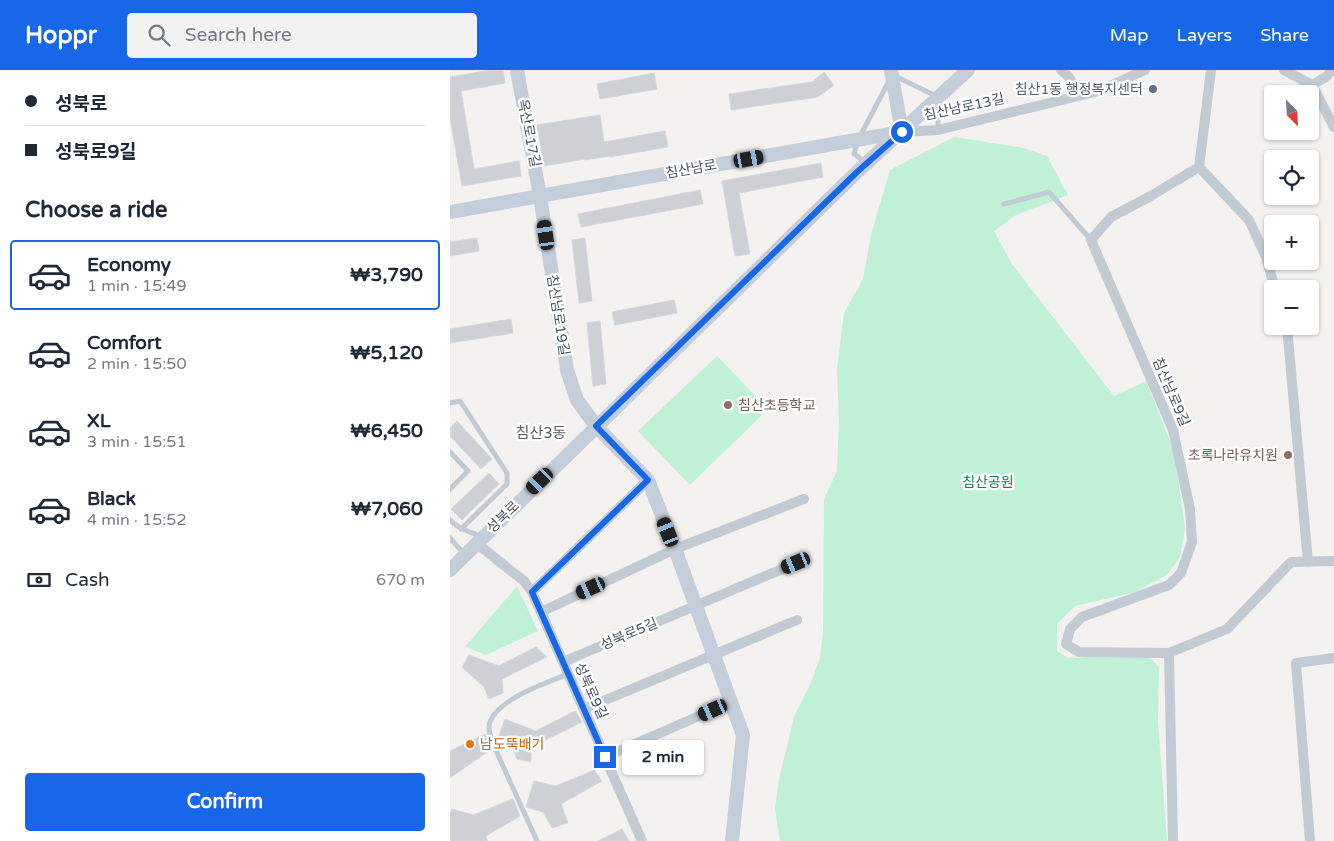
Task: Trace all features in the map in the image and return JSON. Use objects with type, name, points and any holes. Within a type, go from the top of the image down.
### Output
[{"type":"main road","name":"옥산로17길","points":[[517,70],[540,196]]},
{"type":"main road","points":[[902,132],[968,70]]},
{"type":"main road","points":[[891,73],[902,132]]},
{"type":"main road","name":"침산남로","points":[[450,212],[902,132]]},
{"type":"main road","name":"성북로","points":[[450,570],[867,163],[902,132]]},
{"type":"main road","name":"침산남로19길","points":[[540,196],[567,370],[576,400],[596,426]]},
{"type":"main road","points":[[596,426],[648,480],[743,735],[732,841]]},
{"type":"street","name":"침산남로13길","points":[[902,132],[938,130],[1099,91],[1145,70]]},
{"type":"street","points":[[1199,168],[1211,70]]},
{"type":"street","points":[[1284,70],[1312,85],[1331,77]]},
{"type":"street","points":[[1068,72],[1080,95]]},
{"type":"street","points":[[1319,98],[1334,127]]},
{"type":"street","points":[[1091,240],[1111,217],[1199,168]]},
{"type":"street","points":[[1199,168],[1249,220],[1266,257],[1272,280]]},
{"type":"street","name":"침산남로9길","points":[[1091,240],[1173,430],[1190,509],[1192,542],[1180,573],[1169,585],[1082,617],[1070,629],[1066,644],[1079,652],[1169,653]]},
{"type":"street","points":[[1288,335],[1308,562]]},
{"type":"street","points":[[532,592],[648,480]]},
{"type":"street","points":[[541,612],[675,549],[804,499]]},
{"type":"street","name":"성북로9길","points":[[480,540],[524,581],[532,592],[642,841]]},
{"type":"street","points":[[1172,841],[1169,653],[1228,629],[1291,562],[1334,561]]},
{"type":"street","name":"성북로5길","points":[[563,662],[796,563]]},
{"type":"street","points":[[584,709],[797,620]]},
{"type":"street","points":[[1310,841],[1296,663],[1334,658]]},
{"type":"street","points":[[605,757],[731,702]]},
{"type":"lane","points":[[867,163],[854,154],[858,140],[891,73],[938,98],[938,130]]},
{"type":"lane","points":[[1004,204],[1049,192],[1091,240]]},
{"type":"lane","points":[[450,403],[460,401],[507,473],[507,484],[461,529]]},
{"type":"lane","points":[[450,452],[468,471],[450,489]]},
{"type":"lane","points":[[450,520],[457,528],[469,530],[480,540]]},
{"type":"lane","points":[[450,538],[465,555]]},
{"type":"lane","points":[[537,841],[494,744],[489,730],[489,723],[495,713],[506,702],[568,673]]},
{"type":"green space","name":"침산공원","points":[[954,137],[1024,148],[1047,156],[1068,195],[1016,215],[994,231],[1012,264],[1114,396],[1146,381],[1175,457],[1185,529],[1180,557],[1167,575],[1135,592],[1075,606],[1057,624],[1057,651],[1068,658],[1147,654],[1159,667],[1158,722],[1167,841],[780,841],[775,809],[779,779],[794,717],[810,685],[820,658],[823,631],[824,499],[837,471],[839,421],[837,370],[844,313],[863,279],[871,235],[890,170]]},
{"type":"green space","points":[[717,356],[768,409],[690,485],[638,431]]},
{"type":"green space","points":[[517,586],[538,631],[486,655],[465,647]]},
{"type":"building","points":[[491,70],[503,70],[505,83],[461,91],[474,169],[519,161],[521,176],[462,186],[450,118],[450,77]]},
{"type":"building","points":[[824,72],[834,85],[818,97],[731,110],[729,94],[812,82]]},
{"type":"building","points":[[654,73],[657,89],[600,99],[597,84]]},
{"type":"building","points":[[600,115],[604,142],[665,131],[668,147],[544,166],[537,125]]},
{"type":"building","points":[[821,163],[823,177],[739,193],[750,254],[735,256],[722,181]]},
{"type":"building","points":[[700,190],[703,204],[581,227],[578,214]]},
{"type":"building","points":[[477,238],[479,251],[450,256],[450,242]]},
{"type":"building","points":[[585,238],[592,301],[579,303],[572,240]]},
{"type":"building","points":[[674,300],[677,313],[615,325],[612,312]]},
{"type":"building","points":[[511,319],[513,333],[450,343],[450,329]]},
{"type":"building","points":[[600,321],[606,384],[593,386],[587,323]]},
{"type":"building","points":[[457,421],[492,459],[481,469],[450,436],[450,428]]},
{"type":"building","points":[[489,473],[499,484],[462,520],[451,509]]},
{"type":"building","points":[[536,647],[547,657],[502,679],[503,693],[489,699],[484,687],[462,667],[469,655],[499,666]]},
{"type":"building","points":[[575,711],[582,722],[531,747],[531,762],[517,759],[513,749],[497,741],[505,719],[536,731]]},
{"type":"building","points":[[485,734],[490,750],[450,778],[450,751]]},
{"type":"building","points":[[594,770],[602,781],[561,804],[568,823],[552,828],[543,812],[526,807],[534,781],[556,786]]},
{"type":"building","points":[[513,799],[520,816],[486,836],[487,841],[450,841],[450,814],[452,809],[473,815]]},
{"type":"building","points":[[622,829],[629,841],[598,841]]},
{"type":"place","name":"침산1동 행정복지센터","points":[[1153,89]]},
{"type":"place","name":"침산초등학교","points":[[728,405]]},
{"type":"place","name":"초록나라유치원","points":[[1288,455]]},
{"type":"place","name":"남도뚝배기","points":[[470,744]]},
{"type":"district","name":"침산3동","points":[[541,433]]},
{"type":"route","points":[[605,757],[532,592],[648,480],[596,426],[857,172],[902,132]]}]
